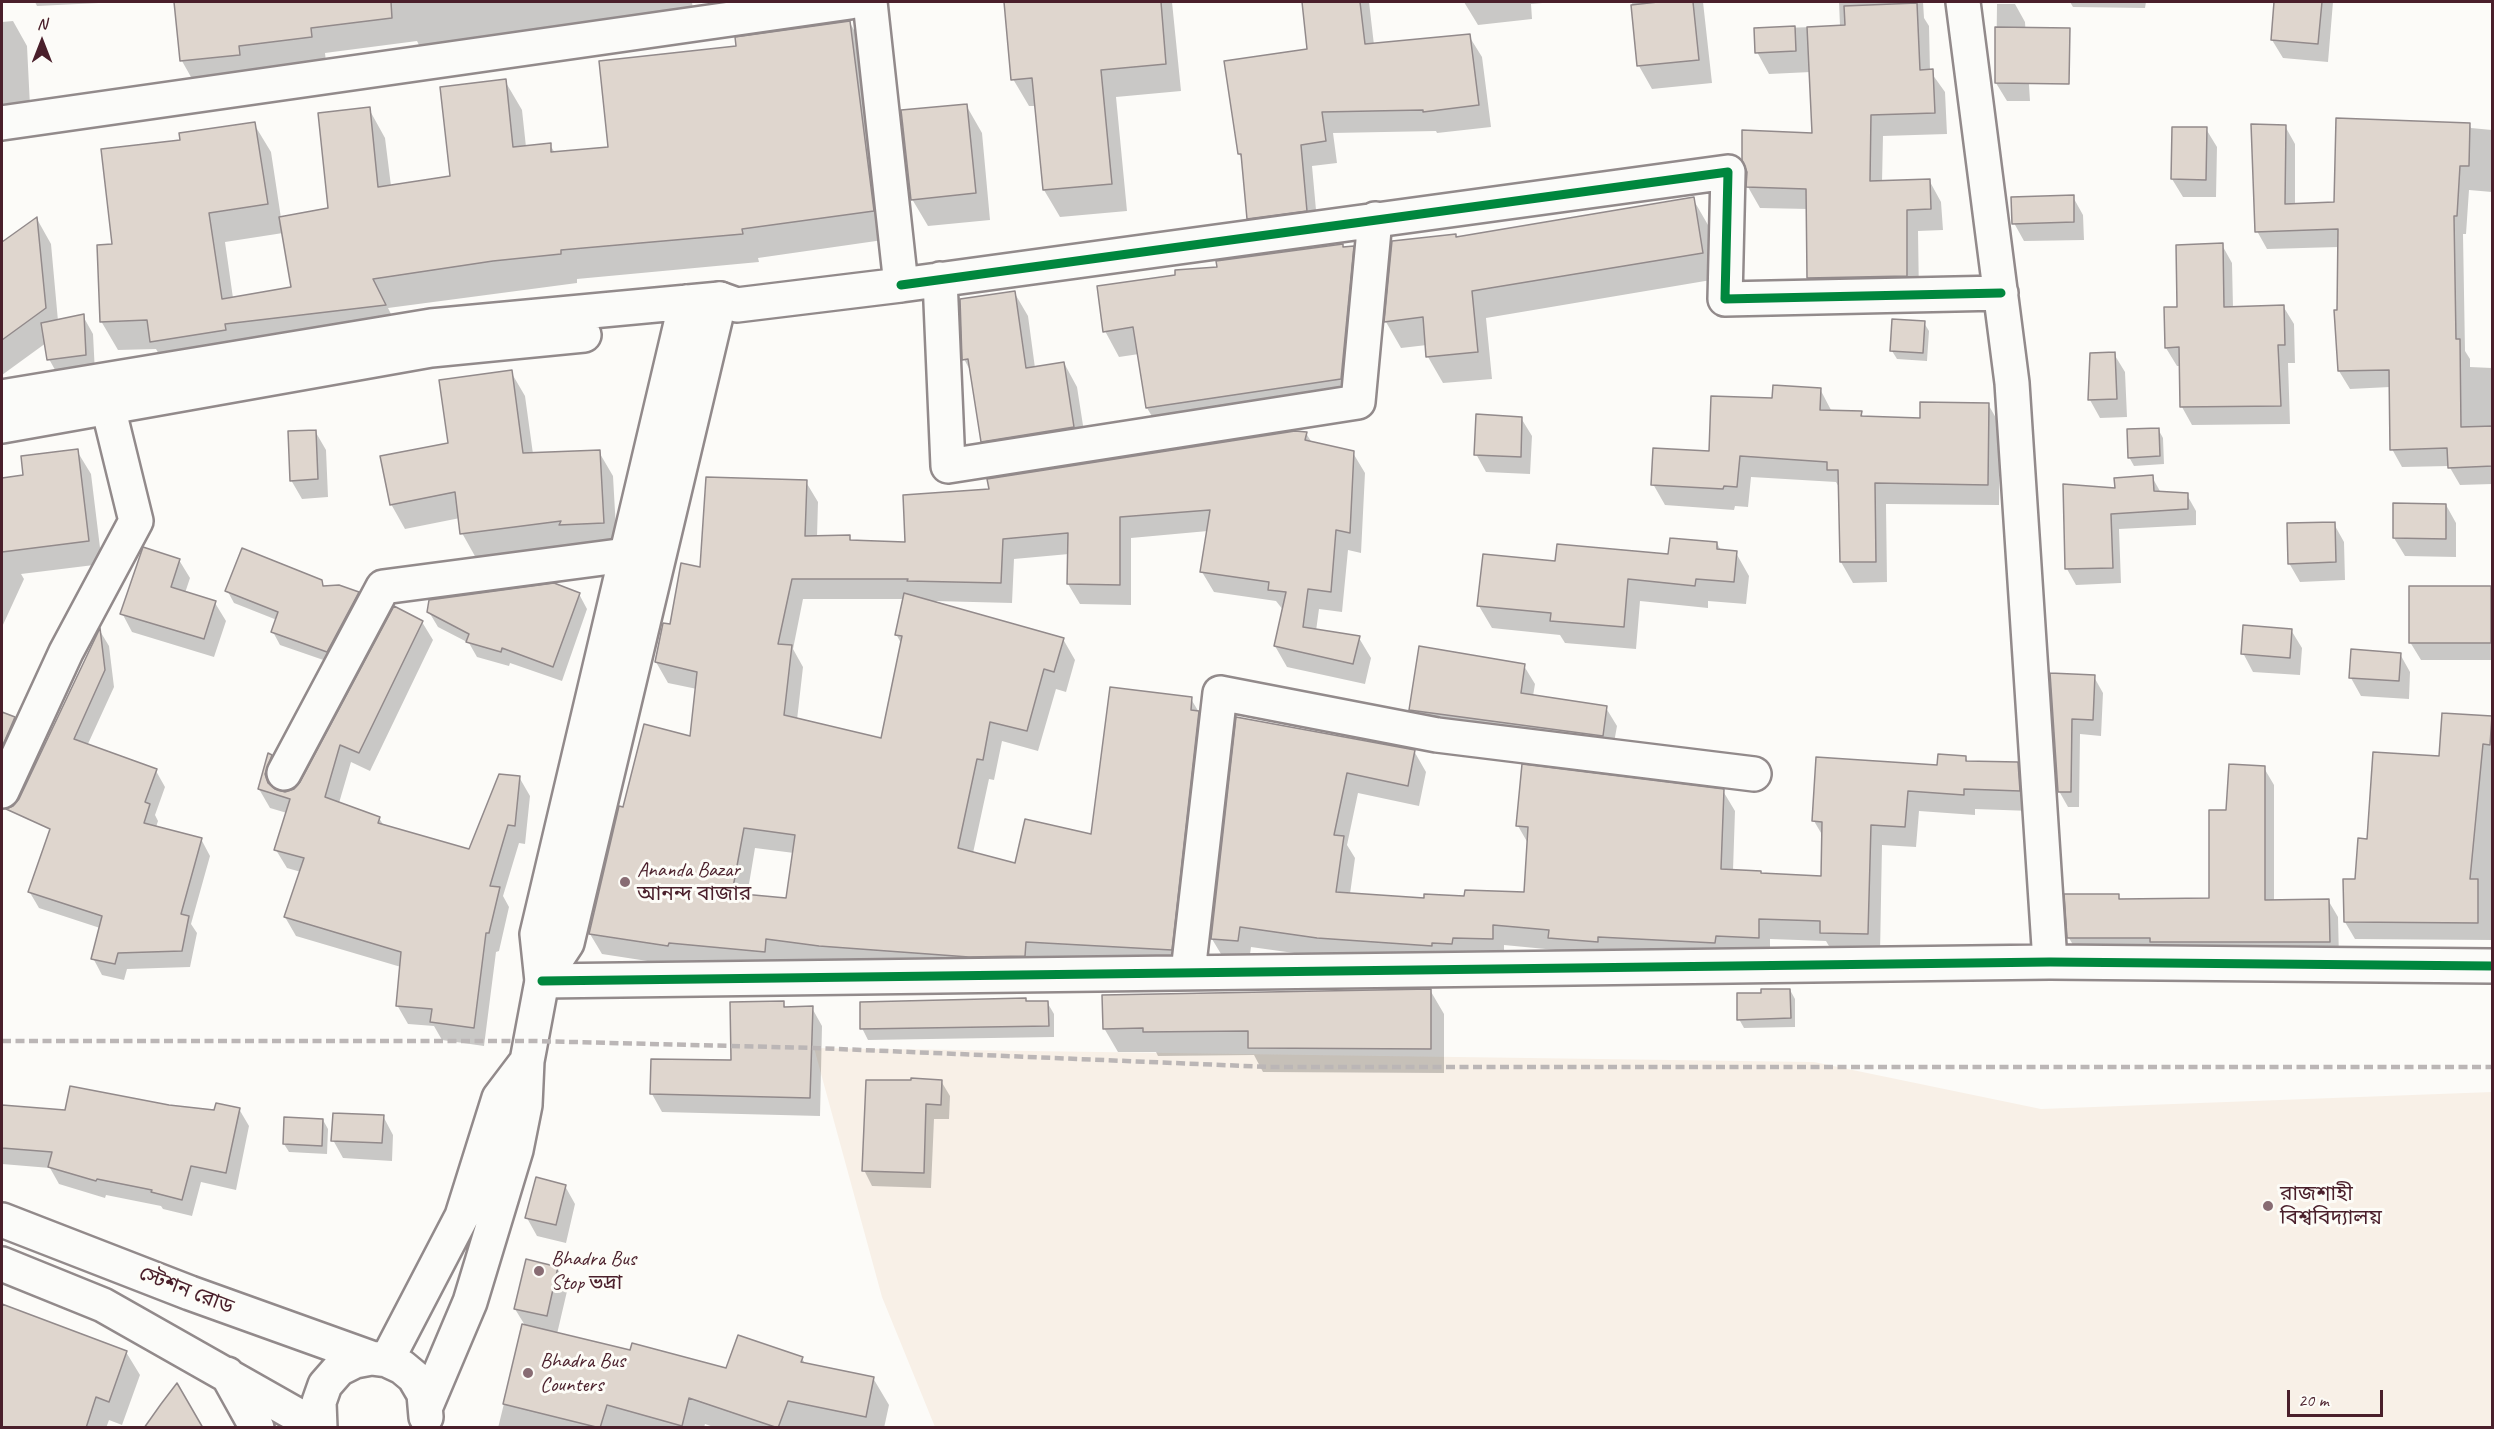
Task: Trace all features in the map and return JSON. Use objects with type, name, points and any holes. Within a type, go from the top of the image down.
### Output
[{"type":"street","points":[[2,123],[850,2]]},
{"type":"street","points":[[870,2],[901,285]]},
{"type":"street","points":[[1963,2],[2012,383],[2050,962]]},
{"type":"street","points":[[2,426],[431,350],[1728,172],[1725,299],[2001,293]]},
{"type":"street","points":[[940,279],[948,466],[1358,402],[1375,219]]},
{"type":"street","points":[[542,981],[567,942],[724,308]]},
{"type":"street","points":[[2,397],[431,326],[683,314]]},
{"type":"street","points":[[425,1421],[470,1302],[516,1150],[525,1105],[527,1061],[542,981],[537,934],[683,314]]},
{"type":"street","points":[[2,791],[66,652],[136,521],[108,407]]},
{"type":"street","points":[[284,773],[383,587],[626,555]]},
{"type":"street","points":[[1188,972],[1220,693],[1437,735],[1754,774]]},
{"type":"street","points":[[542,981],[2050,962],[2493,966]]},
{"type":"street","points":[[320,1428],[319,1402],[325,1386],[339,1369],[355,1361],[379,1359],[462,1216],[499,1098],[527,1061]]},
{"type":"street","name":"স্টেশন রোড","points":[[2,1220],[190,1293],[402,1367],[414,1377],[424,1394],[425,1421]]},
{"type":"street","points":[[2,1264],[103,1305],[320,1428]]},
{"type":"street","points":[[226,1373],[257,1428]]},
{"type":"shaded area","points":[[814,1048],[1814,1062],[2041,1109],[2492,1092],[2492,1427],[935,1427],[882,1297]]},
{"type":"building","points":[[174,2],[391,2],[392,18],[311,28],[312,37],[239,46],[240,55],[180,61]]},
{"type":"building","points":[[1004,2],[1161,2],[1166,64],[1101,70],[1112,184],[1043,190],[1032,78],[1011,80]]},
{"type":"building","points":[[1302,2],[1360,2],[1365,44],[1470,34],[1479,105],[1423,112],[1423,110],[1322,112],[1326,141],[1301,145],[1307,211],[1247,219],[1241,154],[1238,154],[1224,61],[1307,49]]},
{"type":"building","points":[[1693,2],[1699,60],[1637,66],[1631,5]]},
{"type":"building","points":[[2274,2],[2322,2],[2318,44],[2271,40]]},
{"type":"building","points":[[1917,3],[1920,70],[1933,69],[1935,113],[1871,115],[1870,181],[1930,179],[1931,209],[1907,210],[1907,276],[1807,278],[1806,189],[1746,187],[1747,172],[1742,160],[1742,130],[1812,133],[1807,27],[1845,25],[1844,6]]},
{"type":"building","points":[[850,21],[874,211],[742,229],[743,234],[561,250],[561,254],[493,261],[373,279],[386,305],[225,324],[226,330],[150,342],[147,320],[100,322],[97,245],[112,244],[101,149],[180,140],[179,133],[255,122],[268,204],[209,213],[222,299],[291,287],[279,217],[328,208],[318,113],[370,107],[378,187],[450,176],[440,87],[506,79],[513,147],[551,143],[551,152],[608,147],[599,61],[736,46],[735,37]]},
{"type":"building","points":[[1795,26],[1796,51],[1755,53],[1754,28]]},
{"type":"building","points":[[1995,27],[2070,28],[2069,84],[1995,83]]},
{"type":"building","points":[[967,104],[976,193],[911,200],[901,110]]},
{"type":"building","points":[[2336,118],[2470,123],[2469,166],[2460,166],[2457,216],[2454,216],[2456,339],[2460,339],[2461,427],[2493,426],[2493,466],[2448,468],[2447,448],[2390,450],[2389,370],[2338,371],[2334,310],[2337,310],[2338,229],[2255,232],[2251,124],[2286,125],[2285,204],[2334,202]]},
{"type":"building","points":[[2172,127],[2207,127],[2206,180],[2171,179]]},
{"type":"building","points":[[2074,195],[2074,222],[2012,224],[2011,197]]},
{"type":"building","points":[[1694,197],[1703,253],[1472,291],[1478,352],[1426,357],[1423,317],[1384,322],[1392,241],[1456,234],[1456,237]]},
{"type":"building","points":[[37,217],[46,308],[2,340],[2,242]]},
{"type":"building","points":[[2223,243],[2224,307],[2284,305],[2285,345],[2278,345],[2281,406],[2180,407],[2179,347],[2165,348],[2164,307],[2177,307],[2176,245]]},
{"type":"building","points":[[1343,244],[1343,247],[1354,246],[1341,379],[1146,408],[1133,327],[1103,332],[1097,286],[1175,275],[1175,270],[1217,267],[1216,261]]},
{"type":"building","points":[[1015,291],[1026,368],[1064,362],[1074,427],[981,442],[968,359],[962,360],[960,299]]},
{"type":"building","points":[[84,314],[86,355],[47,360],[41,323]]},
{"type":"building","points":[[1892,319],[1925,321],[1923,353],[1890,351]]},
{"type":"building","points":[[2115,352],[2117,399],[2088,400],[2090,353]]},
{"type":"building","points":[[512,370],[523,453],[600,450],[604,523],[559,525],[561,521],[460,534],[455,492],[390,505],[380,456],[448,443],[439,380]]},
{"type":"building","points":[[1773,385],[1821,388],[1820,410],[1862,411],[1861,416],[1920,418],[1920,402],[1989,403],[1988,485],[1875,483],[1876,562],[1840,562],[1838,470],[1827,470],[1827,462],[1740,456],[1737,487],[1724,486],[1723,489],[1651,485],[1653,448],[1709,451],[1711,396],[1772,398]]},
{"type":"building","points":[[1476,414],[1522,417],[1521,457],[1474,455]]},
{"type":"building","points":[[2159,428],[2160,456],[2128,458],[2127,429]]},
{"type":"building","points":[[316,430],[318,479],[290,481],[288,431]]},
{"type":"building","points":[[1295,431],[1307,432],[1305,440],[1354,451],[1350,533],[1336,530],[1331,592],[1308,589],[1303,627],[1360,636],[1353,664],[1274,646],[1286,592],[1268,590],[1269,582],[1200,572],[1210,510],[1120,517],[1120,585],[1067,584],[1068,533],[1003,539],[1001,583],[907,581],[908,579],[792,579],[778,644],[792,645],[784,715],[881,738],[902,636],[895,635],[904,593],[1064,638],[1054,672],[1044,669],[1027,731],[990,722],[983,760],[977,759],[958,848],[1015,863],[1025,819],[1091,834],[1110,687],[1192,697],[1191,710],[1199,711],[1172,950],[1026,942],[1025,956],[969,957],[819,946],[766,939],[765,952],[669,943],[668,946],[589,934],[619,806],[623,807],[644,724],[690,736],[697,672],[655,662],[663,623],[670,624],[681,563],[700,567],[706,477],[807,480],[805,536],[850,535],[850,540],[905,542],[903,495],[989,489],[987,479]],"holes":[[[744,828],[795,835],[786,898],[732,893]]]},
{"type":"building","points":[[78,449],[89,541],[2,552],[2,478],[23,475],[21,456]]},
{"type":"building","points":[[2153,475],[2154,491],[2188,493],[2188,509],[2111,514],[2113,568],[2065,569],[2063,484],[2115,488],[2114,478]]},
{"type":"building","points":[[2393,503],[2446,504],[2446,539],[2393,538]]},
{"type":"building","points":[[2335,522],[2336,562],[2288,564],[2287,523]]},
{"type":"building","points":[[1670,538],[1717,542],[1717,549],[1737,551],[1734,582],[1696,579],[1695,586],[1628,579],[1624,627],[1550,621],[1551,613],[1477,606],[1483,554],[1555,561],[1557,544],[1668,554]]},
{"type":"building","points":[[143,547],[180,559],[171,587],[216,601],[204,639],[120,614]]},
{"type":"building","points":[[242,548],[322,580],[323,586],[339,585],[359,592],[327,652],[271,632],[278,612],[225,591]]},
{"type":"building","points":[[554,583],[580,593],[553,667],[502,648],[501,652],[466,642],[469,634],[427,612],[429,600]]},
{"type":"building","points":[[2409,586],[2491,586],[2491,643],[2409,643]]},
{"type":"building","points":[[394,606],[423,621],[359,753],[340,745],[325,797],[380,817],[378,823],[469,849],[499,774],[520,776],[515,826],[508,825],[490,886],[500,887],[489,933],[486,933],[474,1028],[430,1022],[432,1009],[396,1006],[401,952],[284,917],[304,858],[274,850],[290,799],[258,789],[268,753],[272,755],[265,774],[268,783],[275,789],[285,792],[294,789],[300,782]]},
{"type":"building","points":[[2243,625],[2292,629],[2290,658],[2241,654]]},
{"type":"building","points":[[100,628],[105,670],[74,739],[157,769],[145,802],[150,804],[144,823],[202,838],[181,914],[189,916],[182,951],[118,953],[115,964],[91,959],[102,916],[28,892],[50,829],[6,809],[13,806],[19,799]]},
{"type":"building","points":[[1419,646],[1525,664],[1521,693],[1607,706],[1603,736],[1409,710]]},
{"type":"building","points":[[2351,649],[2401,653],[2399,681],[2349,678]]},
{"type":"building","points":[[2050,673],[2095,675],[2093,720],[2072,719],[2071,792],[2058,792]]},
{"type":"building","points":[[2,712],[15,717],[2,747]]},
{"type":"building","points":[[2442,713],[2492,716],[2490,745],[2483,744],[2470,879],[2478,879],[2478,923],[2344,922],[2343,879],[2355,879],[2358,838],[2367,839],[2373,752],[2439,756]]},
{"type":"building","points":[[1236,717],[1415,750],[1408,786],[1347,773],[1334,835],[1344,836],[1336,892],[1424,898],[1424,894],[1464,896],[1465,890],[1524,892],[1528,827],[1516,826],[1522,764],[1724,789],[1721,869],[1761,871],[1761,873],[1821,876],[1822,822],[1812,821],[1816,757],[1937,765],[1938,754],[1966,756],[1966,761],[2018,762],[2020,791],[1964,789],[1964,795],[1908,791],[1905,827],[1871,825],[1868,934],[1820,933],[1820,921],[1759,919],[1759,938],[1716,936],[1715,943],[1598,937],[1598,942],[1548,938],[1549,930],[1493,925],[1493,939],[1453,938],[1452,944],[1432,943],[1432,946],[1317,938],[1240,927],[1238,941],[1211,939]]},
{"type":"building","points":[[2229,764],[2265,766],[2265,900],[2329,899],[2330,942],[2150,942],[2150,938],[2067,938],[2064,894],[2119,894],[2119,899],[2209,898],[2209,810],[2226,810]]},
{"type":"building","points":[[1431,989],[1431,1049],[1248,1048],[1248,1031],[1143,1032],[1143,1028],[1103,1029],[1102,995]]},
{"type":"building","points":[[1761,989],[1790,989],[1791,1018],[1737,1020],[1737,993],[1761,993]]},
{"type":"building","points":[[1026,998],[1026,1001],[1048,1001],[1049,1026],[860,1029],[860,1002]]},
{"type":"building","points":[[784,1001],[784,1007],[813,1006],[810,1098],[650,1094],[651,1059],[731,1060],[730,1002]]},
{"type":"building","points":[[911,1078],[942,1080],[941,1105],[926,1104],[924,1173],[862,1171],[866,1080],[911,1080]]},
{"type":"building","points":[[70,1086],[169,1105],[214,1110],[216,1103],[240,1108],[226,1173],[191,1166],[182,1200],[151,1192],[152,1190],[97,1179],[96,1181],[48,1167],[52,1152],[2,1148],[2,1105],[65,1110]]},
{"type":"building","points":[[333,1113],[384,1115],[382,1143],[331,1141]]},
{"type":"building","points":[[284,1117],[323,1119],[322,1146],[283,1144]]},
{"type":"building","points":[[536,1177],[566,1185],[556,1225],[525,1218]]},
{"type":"building","points":[[526,1259],[558,1267],[547,1316],[514,1309]]},
{"type":"building","points":[[2,1304],[127,1351],[109,1402],[96,1397],[86,1428],[2,1428]]},
{"type":"building","points":[[522,1324],[630,1350],[632,1343],[726,1368],[738,1335],[803,1357],[801,1362],[874,1377],[866,1417],[788,1401],[778,1428],[689,1398],[682,1426],[607,1405],[600,1428],[503,1404]]},
{"type":"building","points":[[177,1383],[203,1428],[144,1428],[161,1404]]},
{"type":"railway","points":[[2,1041],[533,1041],[814,1048],[1270,1067],[2492,1067]]},
{"type":"cycle path","points":[[901,285],[1728,172],[1725,299],[2001,293]]},
{"type":"cycle path","points":[[542,981],[2050,962],[2492,966]]},
{"type":"place","name":"Ananda Bazar আনন্দ বাজার","points":[[625,882]]},
{"type":"place","name":"রাজশাহী বিশ্ববিদ্যালয়","points":[[2268,1206]]},
{"type":"place","name":"Bhadra Bus Stop ভদ্রা","points":[[539,1271]]},
{"type":"place","name":"Bhadra Bus Counters","points":[[528,1373]]}]
